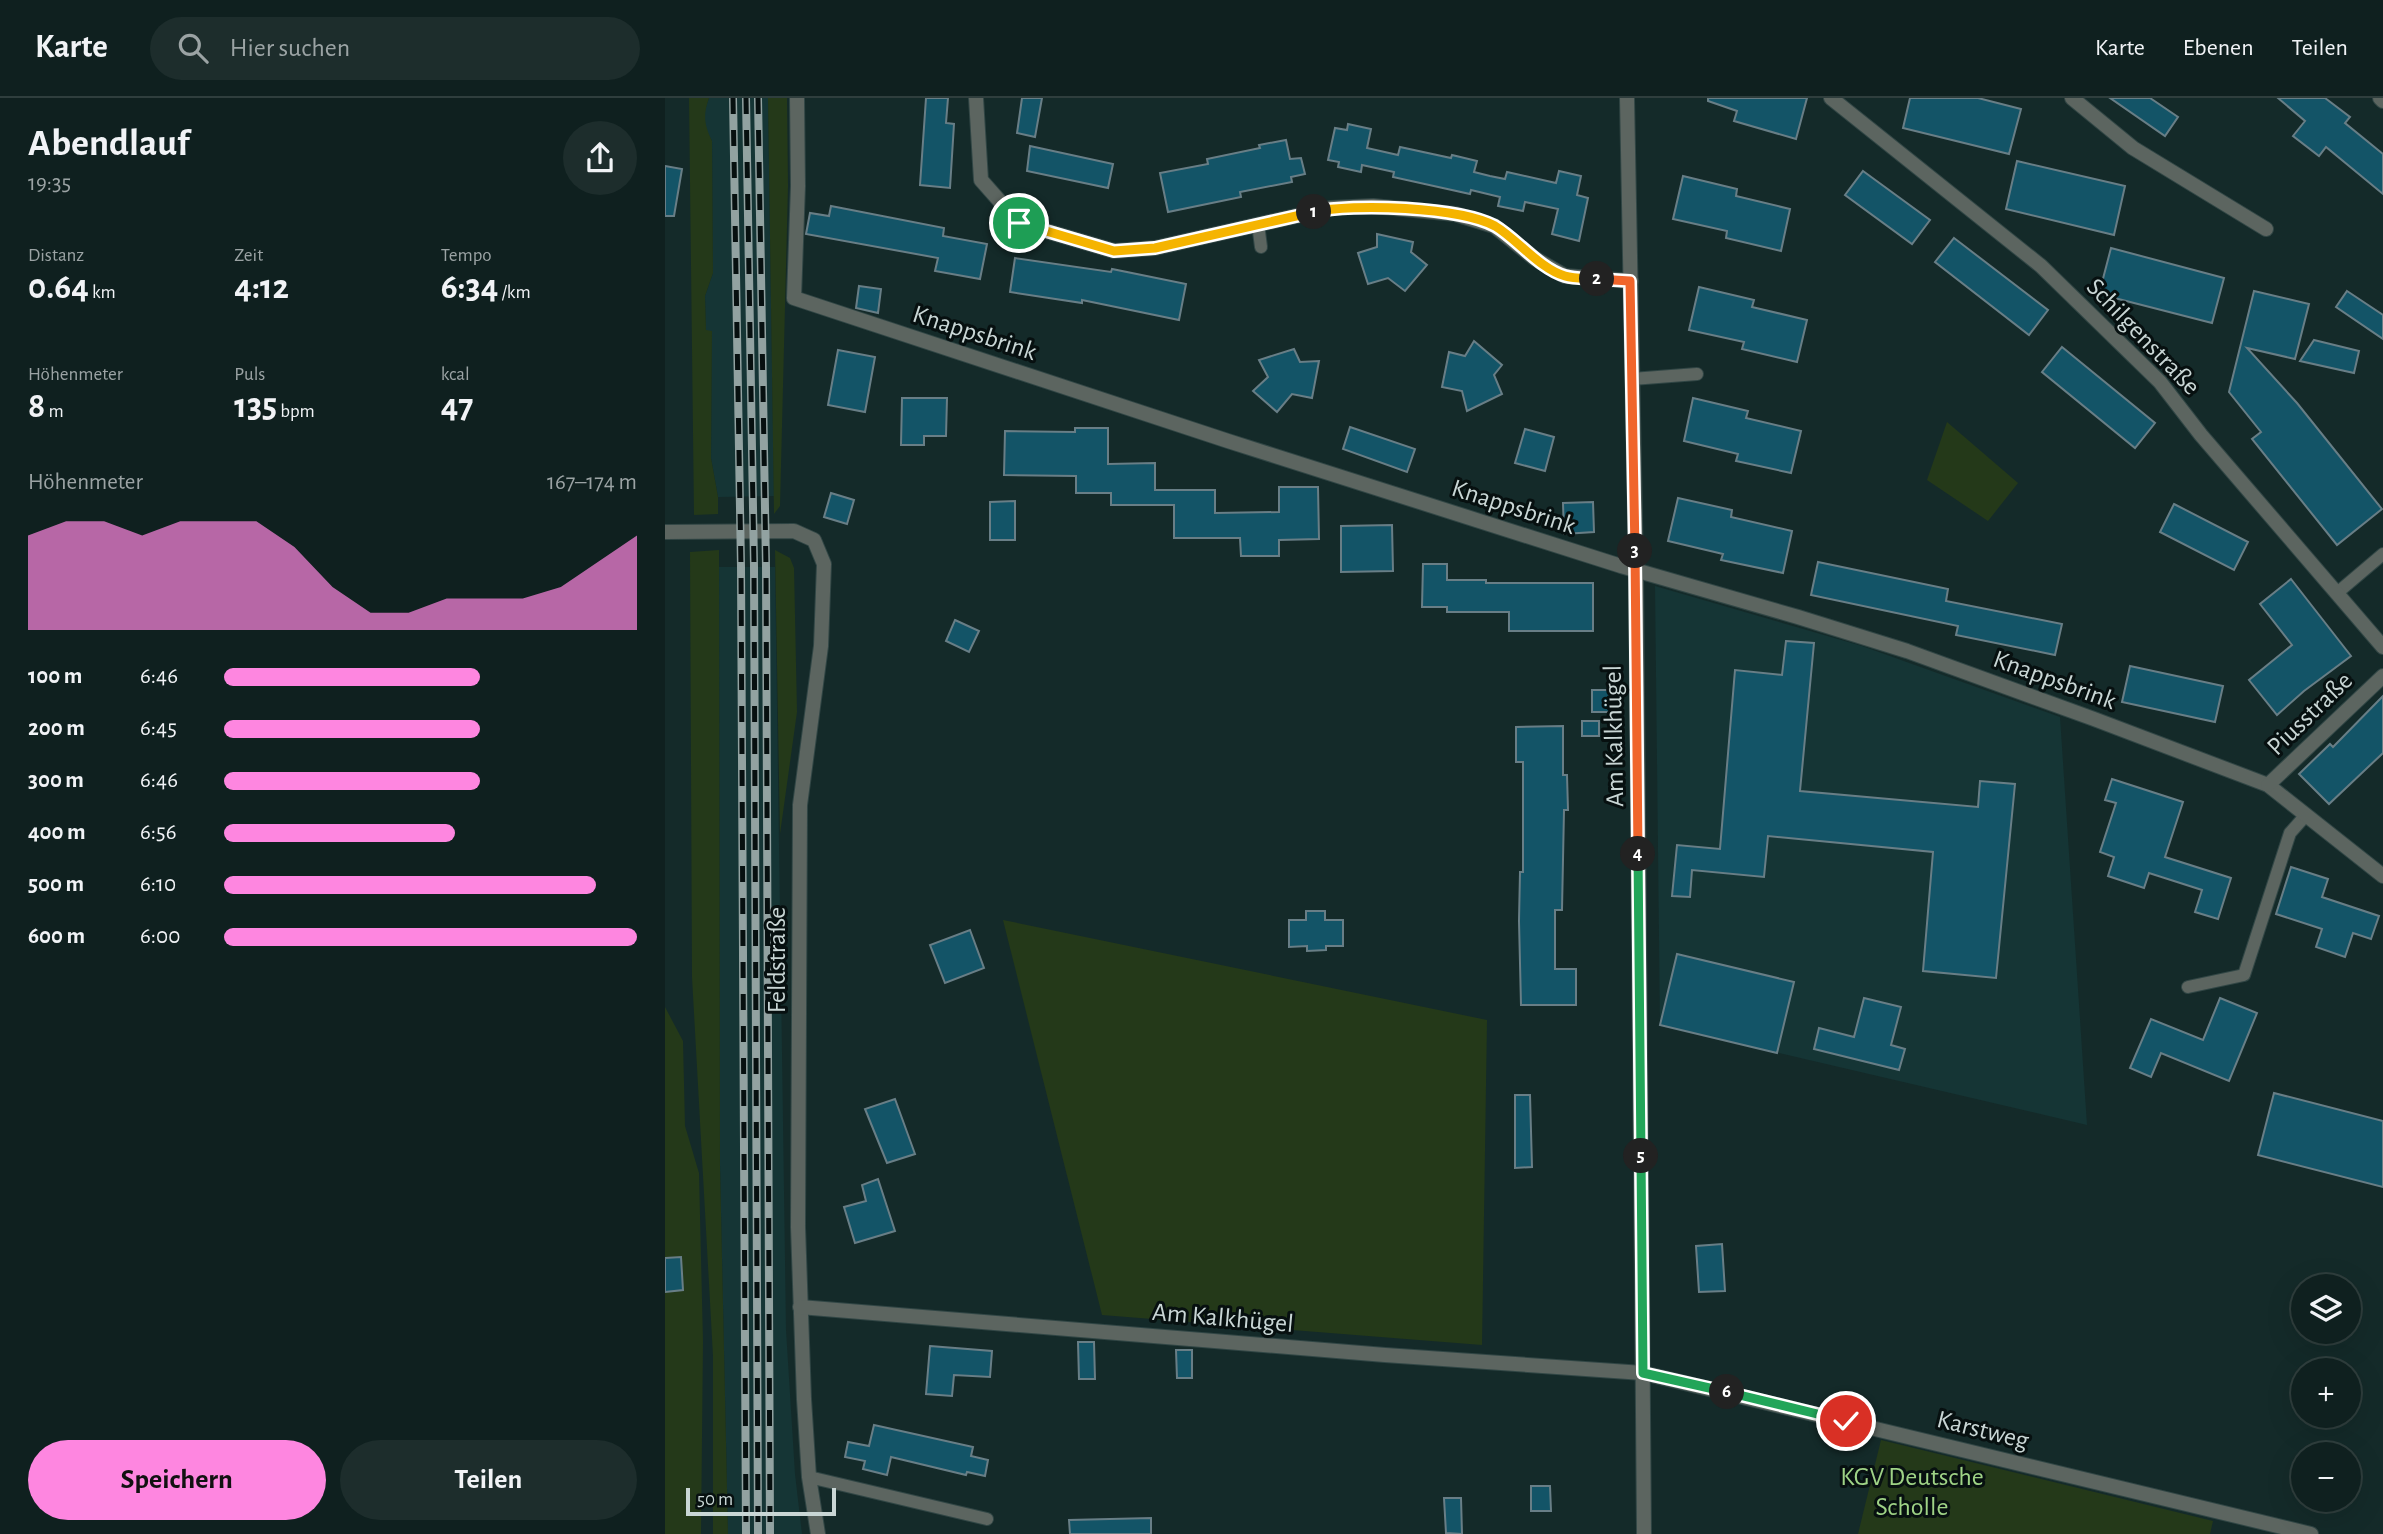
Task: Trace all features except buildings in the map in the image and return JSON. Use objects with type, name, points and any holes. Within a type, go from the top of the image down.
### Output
[{"type":"street","name":"Knappsbrink","points":[[797,98],[798,186],[794,298],[1228,442],[1636,571],[1907,652],[2268,785],[2383,876]]},
{"type":"street","points":[[976,98],[981,180],[1019,223],[1114,251],[1155,248],[1331,208],[1373,206],[1455,214],[1494,226],[1534,258],[1565,276],[1630,281]]},
{"type":"street","name":"Am Kalkhügel","points":[[1627,98],[1636,571],[1644,1534]]},
{"type":"street","name":"Schilgenstraße","points":[[1831,98],[2041,266],[2151,373],[2383,647]]},
{"type":"street","points":[[2072,98],[2133,148],[2266,229]]},
{"type":"street","name":"Feldstraße","points":[[665,532],[794,531],[814,540],[824,564],[821,646],[800,805],[800,1307],[809,1477],[818,1534]]},
{"type":"street","name":"Piusstraße","points":[[2268,785],[2383,676]]},
{"type":"street","name":"Am Kalkhügel","points":[[800,1307],[1385,1355],[1643,1373]]},
{"type":"street","name":"Karstweg","points":[[1643,1373],[2311,1534]]},
{"type":"lane","points":[[1258,224],[1261,247]]},
{"type":"lane","points":[[1632,379],[1697,373]]},
{"type":"lane","points":[[2337,593],[2383,554]]},
{"type":"lane","points":[[2187,987],[2244,975],[2290,833],[2306,815]]},
{"type":"lane","points":[[809,1477],[866,1488],[987,1519]]},
{"type":"shaded area","points":[[709,98],[768,98],[774,496],[718,497],[711,458],[712,331],[706,331],[705,296],[713,273],[712,141],[704,126],[704,113]]},
{"type":"shaded area","points":[[719,567],[775,567],[786,1330],[795,1474],[802,1534],[728,1534],[720,1166]]},
{"type":"shaded area","points":[[1655,586],[1862,646],[2060,717],[2087,1125],[1660,1025]]},
{"type":"green space","points":[[689,98],[709,98],[705,120],[712,141],[713,273],[705,296],[706,330],[712,331],[711,458],[718,497],[718,514],[694,515]]},
{"type":"green space","points":[[768,98],[787,98],[788,186],[780,506],[774,514]]},
{"type":"green space","points":[[1947,422],[2018,483],[1988,521],[1927,480]]},
{"type":"green space","points":[[719,550],[720,1166],[728,1534],[713,1534],[713,1356],[692,977],[690,552]]},
{"type":"green space","points":[[775,550],[790,558],[794,568],[797,712],[780,834]]},
{"type":"green space","points":[[1003,920],[1487,1020],[1482,1345],[1102,1315]]},
{"type":"green space","points":[[665,1007],[683,1041],[685,1126],[699,1173],[703,1341],[701,1534],[665,1534]]},
{"type":"green space","name":"KGV Deutsche Scholle","points":[[1881,1440],[2213,1521],[2210,1534],[1858,1534]]},
{"type":"railway","points":[[733,98],[741,567],[746,1534]]},
{"type":"railway","points":[[746,98],[754,566],[758,1534]]},
{"type":"railway","points":[[758,98],[766,567],[770,1534]]},
{"type":"route","points":[[1019,223],[1114,251],[1155,248],[1331,208],[1373,206],[1455,214],[1494,226],[1534,258],[1565,276],[1630,281],[1636,571],[1643,1373],[1846,1421]]}]
